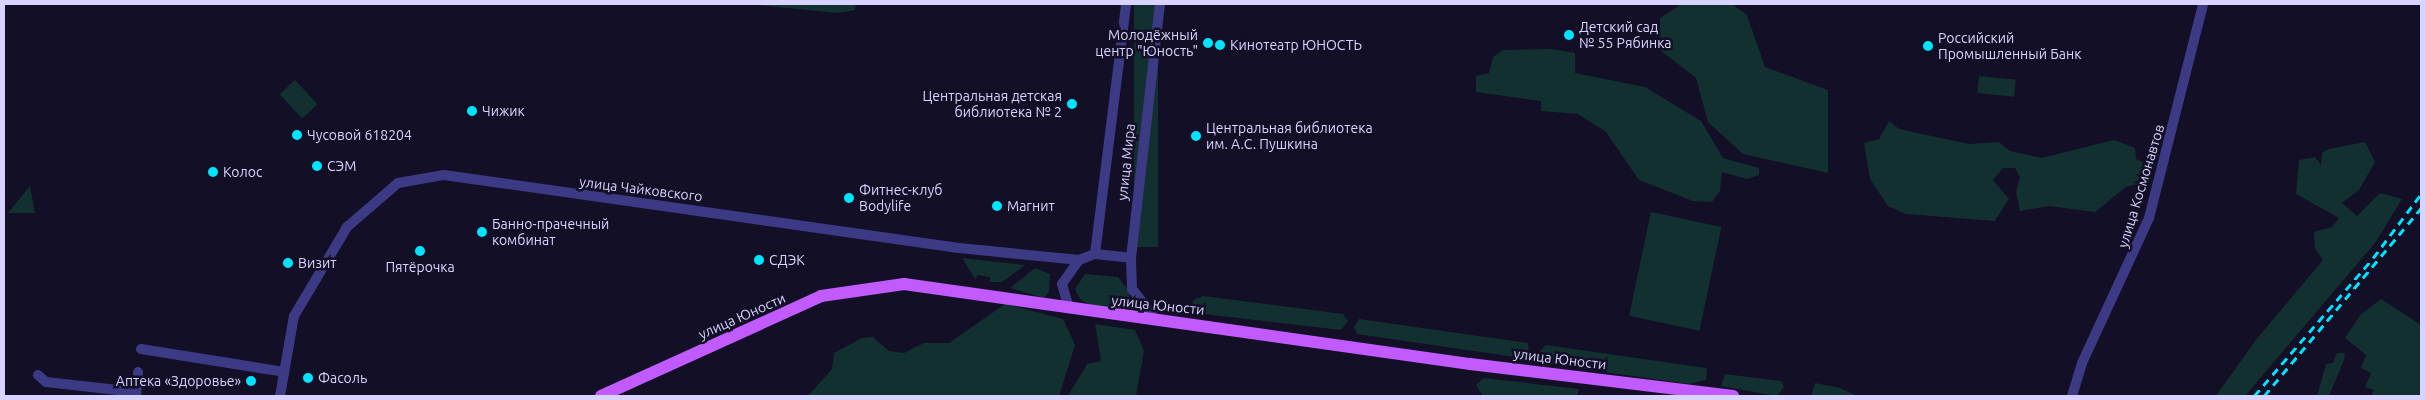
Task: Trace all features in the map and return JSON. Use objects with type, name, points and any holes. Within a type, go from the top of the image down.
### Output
[{"type":"main road","name":"улица Юности","points":[[601,396],[821,296],[870,286],[904,284],[1068,305],[1102,314],[1154,317],[1470,364],[1733,396]]},
{"type":"street","name":"улица Мира","points":[[1096,254],[1126,4]]},
{"type":"street","name":"улица Мира","points":[[1154,317],[1132,289],[1131,258],[1160,4]]},
{"type":"street","name":"улица Космонавтов","points":[[2072,396],[2082,363],[2149,218],[2203,4]]},
{"type":"street","name":"улица Чайковского","points":[[280,396],[294,316],[347,227],[398,183],[444,174],[959,248],[1079,260],[1096,254],[1131,258]]},
{"type":"street","points":[[1068,305],[1062,284],[1079,260]]},
{"type":"street","points":[[141,349],[284,372]]},
{"type":"street","points":[[38,375],[46,382],[136,394],[138,372]]},
{"type":"green space","points":[[747,4],[856,4],[855,10],[838,13]]},
{"type":"green space","points":[[1134,4],[1158,4],[1158,247],[1134,247]]},
{"type":"green space","points":[[1681,4],[1732,4],[1747,15],[1765,67],[1828,90],[1828,173],[1743,154],[1708,122],[1696,78],[1660,50],[1660,18]]},
{"type":"green space","points":[[1551,49],[1575,53],[1575,73],[1645,87],[1701,121],[1723,158],[1759,168],[1759,175],[1747,179],[1722,172],[1720,191],[1712,202],[1693,201],[1639,180],[1606,132],[1578,114],[1541,111],[1541,101],[1476,92],[1476,76],[1489,73],[1493,57],[1503,50]]},
{"type":"green space","points":[[1979,76],[2016,80],[2014,97],[1977,93]]},
{"type":"green space","points":[[295,80],[318,104],[302,118],[280,94]]},
{"type":"green space","points":[[1889,121],[1899,129],[1969,144],[1999,142],[2010,151],[2042,158],[2114,140],[2135,148],[2136,159],[2143,162],[2138,184],[2126,187],[2095,212],[2049,206],[2020,211],[2016,192],[2020,177],[2015,168],[2003,168],[1993,180],[2009,199],[1995,221],[1906,214],[1888,206],[1870,179],[1864,143],[1879,139]]},
{"type":"green space","points":[[2365,142],[2375,162],[2359,190],[2342,203],[2357,216],[2380,193],[2402,199],[2375,243],[2245,396],[2216,396],[2255,341],[2323,260],[2315,248],[2314,232],[2332,227],[2339,218],[2296,194],[2299,160],[2315,157],[2321,165],[2322,153],[2329,149]]},
{"type":"green space","points":[[30,186],[35,213],[8,213]]},
{"type":"green space","points":[[1651,212],[1721,227],[1699,331],[1629,316]]},
{"type":"green space","points":[[962,258],[1025,265],[1002,282],[990,282],[990,277],[977,275],[976,280]]},
{"type":"green space","points":[[1035,268],[1050,274],[1049,292],[1044,298],[1010,288]]},
{"type":"green space","points":[[1085,274],[1118,277],[1130,292],[1127,305],[1117,310],[1091,306],[1080,299],[1075,289]]},
{"type":"green space","points":[[1203,296],[1343,314],[1348,321],[1341,330],[1204,314],[1192,308],[1193,300]]},
{"type":"green space","points":[[2381,299],[2421,325],[2421,396],[2371,396],[2374,390],[2365,387],[2371,373],[2361,368],[2366,355],[2345,338],[2360,315]]},
{"type":"green space","points":[[1005,304],[1063,319],[1075,345],[1059,396],[808,396],[832,369],[834,353],[862,338],[873,337],[889,351],[904,353],[924,343],[949,343]]},
{"type":"green space","points":[[1359,319],[1528,343],[1529,353],[1522,358],[1357,334],[1354,327]]},
{"type":"green space","points":[[1095,324],[1135,330],[1144,351],[1136,396],[1068,396],[1087,364],[1101,361]]},
{"type":"green space","points":[[1546,345],[1706,368],[1706,380],[1689,384],[1540,363],[1540,351]]},
{"type":"green space","points":[[2337,353],[2345,353],[2344,360],[2329,396],[2317,396],[2326,364],[2333,363]]},
{"type":"green space","points":[[1725,374],[1781,381],[1784,387],[1777,396],[1721,386]]},
{"type":"green space","points":[[1484,378],[1579,389],[1577,396],[1482,395],[1476,385]]},
{"type":"green space","points":[[1815,383],[1840,388],[1857,396],[1811,396]]},
{"type":"railway","points":[[2254,396],[2373,258],[2421,194]]},
{"type":"railway","points":[[2264,396],[2421,208]]},
{"type":"place","name":"Детский сад № 55 Рябинка","points":[[1569,35]]},
{"type":"place","name":"Молодёжный центр \"Юность\"","points":[[1208,43]]},
{"type":"place","name":"Кинотеатр ЮНОСТЬ","points":[[1220,45]]},
{"type":"place","name":"Российский Промышленный Банк","points":[[1928,46]]},
{"type":"place","name":"Центральная детская библиотека № 2","points":[[1072,104]]},
{"type":"place","name":"Чижик","points":[[472,111]]},
{"type":"place","name":"Чусовой 618204","points":[[297,135]]},
{"type":"place","name":"Центральная библиотека им. А.С. Пушкина","points":[[1196,136]]},
{"type":"place","name":"СЭМ","points":[[317,166]]},
{"type":"place","name":"Колос","points":[[213,172]]},
{"type":"place","name":"Фитнес-клуб Bodylife","points":[[849,198]]},
{"type":"place","name":"Магнит","points":[[997,206]]},
{"type":"place","name":"Банно-прачечный комбинат","points":[[482,232]]},
{"type":"place","name":"Пятёрочка","points":[[420,251]]},
{"type":"place","name":"СДЭК","points":[[759,260]]},
{"type":"place","name":"Визит","points":[[288,263]]},
{"type":"place","name":"Фасоль","points":[[308,378]]},
{"type":"place","name":"Аптека «Здоровье»","points":[[251,381]]}]
